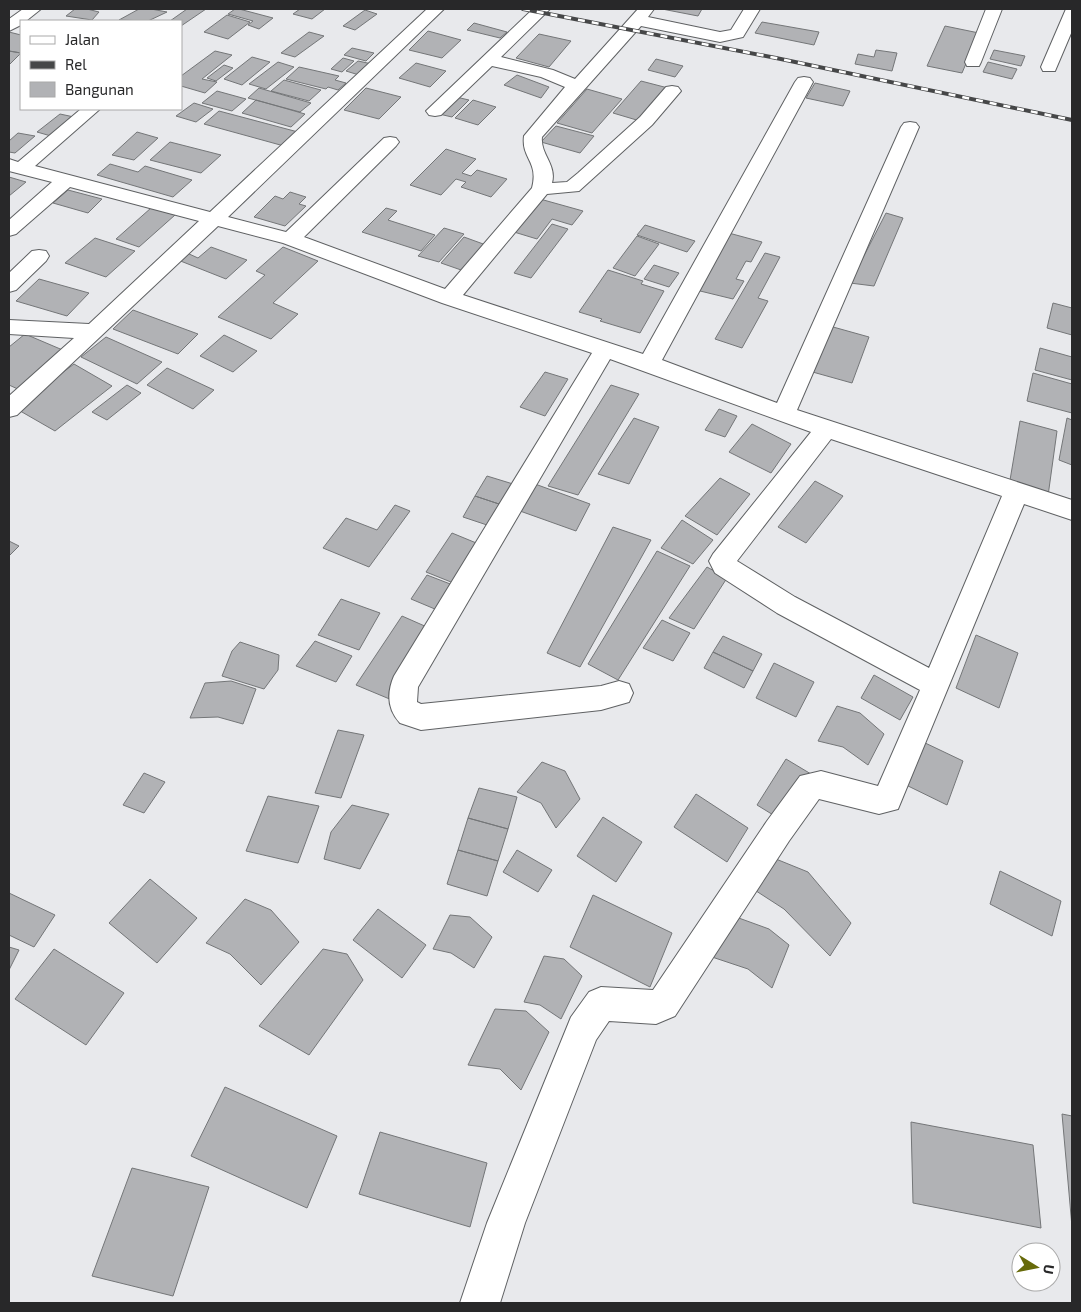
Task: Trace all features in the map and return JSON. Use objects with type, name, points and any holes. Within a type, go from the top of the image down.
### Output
[{"type":"street","points":[[9,26],[33,9]]},
{"type":"street","points":[[9,408],[94,332],[436,9]]},
{"type":"street","points":[[435,111],[542,9]]},
{"type":"street","points":[[450,298],[541,189],[546,176],[544,165],[534,151],[533,136],[642,14],[720,37],[737,34],[752,9]]},
{"type":"street","points":[[973,62],[994,9]]},
{"type":"street","points":[[1049,67],[1072,12]]},
{"type":"street","points":[[490,60],[557,76],[574,86],[571,93]]},
{"type":"street","points":[[649,364],[804,82]]},
{"type":"street","points":[[541,189],[572,187],[586,178],[646,121],[672,91]]},
{"type":"street","points":[[15,167],[90,110]]},
{"type":"street","points":[[784,414],[910,127]]},
{"type":"street","points":[[290,239],[390,142]]},
{"type":"street","points":[[15,167],[290,239],[450,298],[649,364],[826,429],[1072,510]]},
{"type":"street","points":[[9,230],[66,180]]},
{"type":"street","points":[[9,285],[40,256]]},
{"type":"street","points":[[9,327],[94,332]]},
{"type":"street","points":[[605,349],[404,685],[401,698],[402,704],[410,714],[421,717],[601,698],[619,693]]},
{"type":"street","points":[[826,429],[722,561],[724,566],[786,605],[936,685]]},
{"type":"street","points":[[480,1303],[506,1223],[583,1029],[601,1004],[656,1007],[663,1004],[778,831],[811,786],[821,785],[879,800],[887,799],[1016,493]]},
{"type":"building","points":[[75,9],[99,12],[92,20],[66,16]]},
{"type":"building","points":[[139,9],[167,12],[150,20],[119,20]]},
{"type":"building","points":[[187,9],[206,9],[182,25],[182,20],[171,20]]},
{"type":"building","points":[[235,9],[273,18],[259,29],[248,25],[253,21],[228,14]]},
{"type":"building","points":[[300,9],[325,9],[312,19],[293,14]]},
{"type":"building","points":[[662,9],[702,9],[698,16]]},
{"type":"building","points":[[365,10],[377,14],[355,30],[343,26]]},
{"type":"building","points":[[227,15],[250,22],[228,39],[204,32]]},
{"type":"building","points":[[762,22],[819,32],[814,45],[755,33]]},
{"type":"building","points":[[474,23],[507,32],[500,38],[467,30]]},
{"type":"building","points":[[945,26],[979,33],[962,73],[927,66]]},
{"type":"building","points":[[428,31],[461,40],[442,58],[409,50]]},
{"type":"building","points":[[9,32],[20,35],[20,53],[9,51]]},
{"type":"building","points":[[309,32],[324,36],[295,57],[281,53]]},
{"type":"building","points":[[539,34],[571,41],[549,67],[516,58]]},
{"type":"building","points":[[352,48],[374,53],[366,61],[344,55]]},
{"type":"building","points":[[876,50],[897,53],[892,71],[855,64],[858,54],[874,57]]},
{"type":"building","points":[[994,50],[1025,56],[1021,66],[990,59]]},
{"type":"building","points":[[9,51],[20,53],[20,54],[9,65]]},
{"type":"building","points":[[215,51],[232,55],[202,79],[217,82],[205,93],[182,86],[182,75]]},
{"type":"building","points":[[252,57],[270,62],[242,85],[224,79]]},
{"type":"building","points":[[343,58],[354,61],[342,72],[331,69]]},
{"type":"building","points":[[656,59],[683,66],[675,77],[648,70]]},
{"type":"building","points":[[358,61],[372,64],[359,75],[346,71]]},
{"type":"building","points":[[278,62],[294,67],[266,89],[249,84]]},
{"type":"building","points":[[988,62],[1017,69],[1012,79],[983,72]]},
{"type":"building","points":[[416,63],[446,71],[430,87],[399,78]]},
{"type":"building","points":[[224,65],[233,68],[216,81],[207,78]]},
{"type":"building","points":[[299,67],[339,76],[335,80],[346,83],[338,90],[328,87],[326,89],[286,79]]},
{"type":"building","points":[[517,75],[549,87],[541,98],[504,85]]},
{"type":"building","points":[[284,80],[321,90],[309,101],[271,91]]},
{"type":"building","points":[[641,81],[668,88],[640,121],[613,113]]},
{"type":"building","points":[[815,83],[850,91],[843,106],[806,98]]},
{"type":"building","points":[[259,88],[311,103],[300,112],[248,98]]},
{"type":"building","points":[[366,88],[401,97],[379,119],[344,110]]},
{"type":"building","points":[[587,89],[622,99],[592,133],[557,123]]},
{"type":"building","points":[[217,91],[246,99],[232,111],[202,103]]},
{"type":"building","points":[[456,97],[469,100],[452,117],[439,114]]},
{"type":"building","points":[[256,100],[305,114],[291,127],[242,113]]},
{"type":"building","points":[[473,100],[496,107],[478,125],[455,118]]},
{"type":"building","points":[[194,103],[213,109],[196,122],[176,116]]},
{"type":"building","points":[[219,111],[298,132],[284,146],[204,124]]},
{"type":"building","points":[[60,114],[74,117],[51,136],[37,132]]},
{"type":"building","points":[[556,126],[594,136],[580,153],[541,142]]},
{"type":"building","points":[[137,132],[158,138],[134,160],[112,155]]},
{"type":"building","points":[[18,133],[35,136],[15,153],[9,152],[9,141]]},
{"type":"building","points":[[170,142],[221,155],[201,173],[150,160]]},
{"type":"building","points":[[446,149],[476,159],[462,173],[471,176],[477,170],[507,179],[491,197],[461,187],[466,182],[456,179],[441,195],[410,185]]},
{"type":"building","points":[[110,164],[138,172],[145,166],[192,180],[173,197],[97,175]]},
{"type":"building","points":[[9,177],[26,182],[9,196]]},
{"type":"building","points":[[68,190],[102,199],[88,213],[53,203]]},
{"type":"building","points":[[290,192],[306,197],[299,204],[306,206],[285,226],[254,217],[275,196],[283,199]]},
{"type":"building","points":[[540,199],[583,211],[572,225],[552,219],[537,239],[514,232]]},
{"type":"building","points":[[151,208],[175,215],[139,247],[116,239]]},
{"type":"building","points":[[386,208],[397,211],[388,220],[435,235],[421,251],[362,232]]},
{"type":"building","points":[[886,213],[903,218],[874,286],[850,283]]},
{"type":"building","points":[[552,224],[568,229],[531,278],[514,273]]},
{"type":"building","points":[[645,225],[695,241],[687,252],[637,235]]},
{"type":"building","points":[[444,228],[464,234],[439,262],[418,256]]},
{"type":"building","points":[[725,232],[762,242],[751,262],[746,261],[736,279],[744,281],[733,299],[696,290]]},
{"type":"building","points":[[637,236],[659,244],[635,276],[613,268]]},
{"type":"building","points":[[464,237],[486,245],[464,271],[441,263]]},
{"type":"building","points":[[95,238],[135,251],[106,277],[65,263]]},
{"type":"building","points":[[211,247],[247,260],[226,279],[178,260],[187,253],[198,258]]},
{"type":"building","points":[[283,247],[318,261],[273,303],[298,314],[271,339],[218,317],[265,275],[256,271]]},
{"type":"building","points":[[765,253],[780,257],[758,298],[768,301],[742,348],[715,339]]},
{"type":"building","points":[[654,265],[679,273],[669,287],[644,279]]},
{"type":"building","points":[[608,270],[643,281],[641,284],[664,291],[640,333],[600,321],[602,319],[579,312]]},
{"type":"building","points":[[39,279],[89,293],[67,316],[16,301]]},
{"type":"building","points":[[1053,303],[1072,308],[1072,335],[1047,328]]},
{"type":"building","points":[[133,310],[198,334],[178,354],[113,329]]},
{"type":"building","points":[[826,325],[869,337],[852,383],[809,371]]},
{"type":"building","points":[[25,334],[65,351],[20,390],[9,385],[9,347]]},
{"type":"building","points":[[224,335],[257,351],[233,372],[200,356]]},
{"type":"building","points":[[106,337],[162,362],[137,384],[81,357]]},
{"type":"building","points":[[1040,348],[1072,357],[1072,380],[1035,370]]},
{"type":"building","points":[[74,364],[112,386],[55,431],[15,408]]},
{"type":"building","points":[[167,368],[214,390],[193,409],[147,385]]},
{"type":"building","points":[[545,372],[568,379],[545,416],[520,407]]},
{"type":"building","points":[[1033,373],[1072,384],[1072,413],[1027,401]]},
{"type":"building","points":[[127,385],[141,393],[107,420],[92,412]]},
{"type":"building","points":[[611,385],[639,394],[578,495],[548,486]]},
{"type":"building","points":[[719,409],[737,416],[725,437],[705,430]]},
{"type":"building","points":[[634,418],[659,427],[629,484],[598,474]]},
{"type":"building","points":[[1067,418],[1072,420],[1072,465],[1059,460]]},
{"type":"building","points":[[1020,421],[1057,431],[1048,496],[1009,486]]},
{"type":"building","points":[[752,424],[791,444],[771,473],[729,452]]},
{"type":"building","points":[[487,476],[513,484],[502,505],[475,496]]},
{"type":"building","points":[[720,478],[750,494],[717,535],[685,516]]},
{"type":"building","points":[[815,481],[843,496],[806,543],[778,527]]},
{"type":"building","points":[[535,484],[590,504],[576,531],[520,511]]},
{"type":"building","points":[[475,496],[502,505],[490,526],[463,517]]},
{"type":"building","points":[[395,505],[410,511],[369,567],[323,548],[346,518],[377,530]]},
{"type":"building","points":[[682,520],[713,540],[693,564],[661,548]]},
{"type":"building","points":[[613,527],[651,540],[580,667],[547,653]]},
{"type":"building","points":[[452,533],[486,547],[461,586],[426,572]]},
{"type":"building","points":[[9,541],[19,546],[9,556]]},
{"type":"building","points":[[657,551],[690,566],[618,680],[588,664]]},
{"type":"building","points":[[707,567],[727,578],[694,629],[669,618]]},
{"type":"building","points":[[427,575],[458,587],[442,612],[411,599]]},
{"type":"building","points":[[341,599],[380,613],[359,650],[318,635]]},
{"type":"building","points":[[402,616],[436,631],[392,700],[356,685]]},
{"type":"building","points":[[662,620],[690,633],[673,661],[643,648]]},
{"type":"building","points":[[976,635],[1018,653],[999,708],[956,688]]},
{"type":"building","points":[[723,636],[762,654],[753,671],[713,652]]},
{"type":"building","points":[[315,641],[352,656],[336,682],[296,666]]},
{"type":"building","points":[[240,642],[279,655],[278,670],[264,689],[222,676],[232,651]]},
{"type":"building","points":[[713,652],[753,671],[744,688],[704,668]]},
{"type":"building","points":[[774,663],[814,682],[796,717],[756,698]]},
{"type":"building","points":[[874,675],[913,697],[900,720],[861,698]]},
{"type":"building","points":[[231,681],[256,689],[243,724],[218,717],[190,718],[205,683]]},
{"type":"building","points":[[837,706],[860,713],[884,734],[868,765],[843,747],[818,741]]},
{"type":"building","points":[[338,730],[364,735],[341,798],[315,793]]},
{"type":"building","points":[[921,741],[963,761],[947,805],[904,784]]},
{"type":"building","points":[[786,759],[811,774],[783,821],[757,805]]},
{"type":"building","points":[[542,762],[565,771],[580,799],[556,828],[541,803],[517,792]]},
{"type":"building","points":[[144,773],[165,782],[144,813],[123,805]]},
{"type":"building","points":[[479,788],[517,797],[508,829],[468,818]]},
{"type":"building","points":[[696,794],[748,828],[727,862],[674,827]]},
{"type":"building","points":[[268,796],[319,806],[298,863],[246,851]]},
{"type":"building","points":[[352,805],[389,814],[360,869],[324,859],[331,832]]},
{"type":"building","points":[[603,817],[642,842],[616,882],[577,856]]},
{"type":"building","points":[[468,818],[508,829],[498,861],[458,850]]},
{"type":"building","points":[[458,850],[498,861],[487,896],[447,884]]},
{"type":"building","points":[[517,850],[552,870],[538,892],[503,872]]},
{"type":"building","points":[[771,857],[808,872],[851,923],[830,956],[784,909],[750,887]]},
{"type":"building","points":[[1000,871],[1061,901],[1052,936],[990,904]]},
{"type":"building","points":[[150,879],[197,918],[157,963],[109,923]]},
{"type":"building","points":[[9,893],[55,915],[34,947],[9,935]]},
{"type":"building","points":[[593,895],[672,933],[650,987],[570,947]]},
{"type":"building","points":[[245,899],[271,910],[299,942],[261,985],[230,954],[206,943]]},
{"type":"building","points":[[378,909],[426,945],[402,978],[353,940]]},
{"type":"building","points":[[725,913],[769,929],[789,945],[772,988],[748,969],[700,953]]},
{"type":"building","points":[[450,915],[470,917],[492,937],[474,968],[451,953],[433,949]]},
{"type":"building","points":[[9,947],[19,950],[9,970]]},
{"type":"building","points":[[54,949],[124,993],[86,1045],[15,999]]},
{"type":"building","points":[[323,949],[347,954],[363,980],[309,1055],[259,1026]]},
{"type":"building","points":[[544,956],[564,959],[582,976],[561,1019],[540,1005],[524,1002]]},
{"type":"building","points":[[495,1009],[526,1011],[549,1032],[521,1090],[500,1069],[468,1065]]},
{"type":"building","points":[[225,1087],[337,1136],[307,1208],[191,1156]]},
{"type":"building","points":[[1062,1114],[1072,1116],[1072,1227]]},
{"type":"building","points":[[911,1122],[1033,1145],[1041,1228],[913,1203]]},
{"type":"building","points":[[380,1132],[487,1163],[470,1227],[359,1194]]},
{"type":"building","points":[[132,1168],[209,1187],[173,1296],[92,1276]]},
{"type":"railway","points":[[523,9],[776,58],[1072,120]]}]
